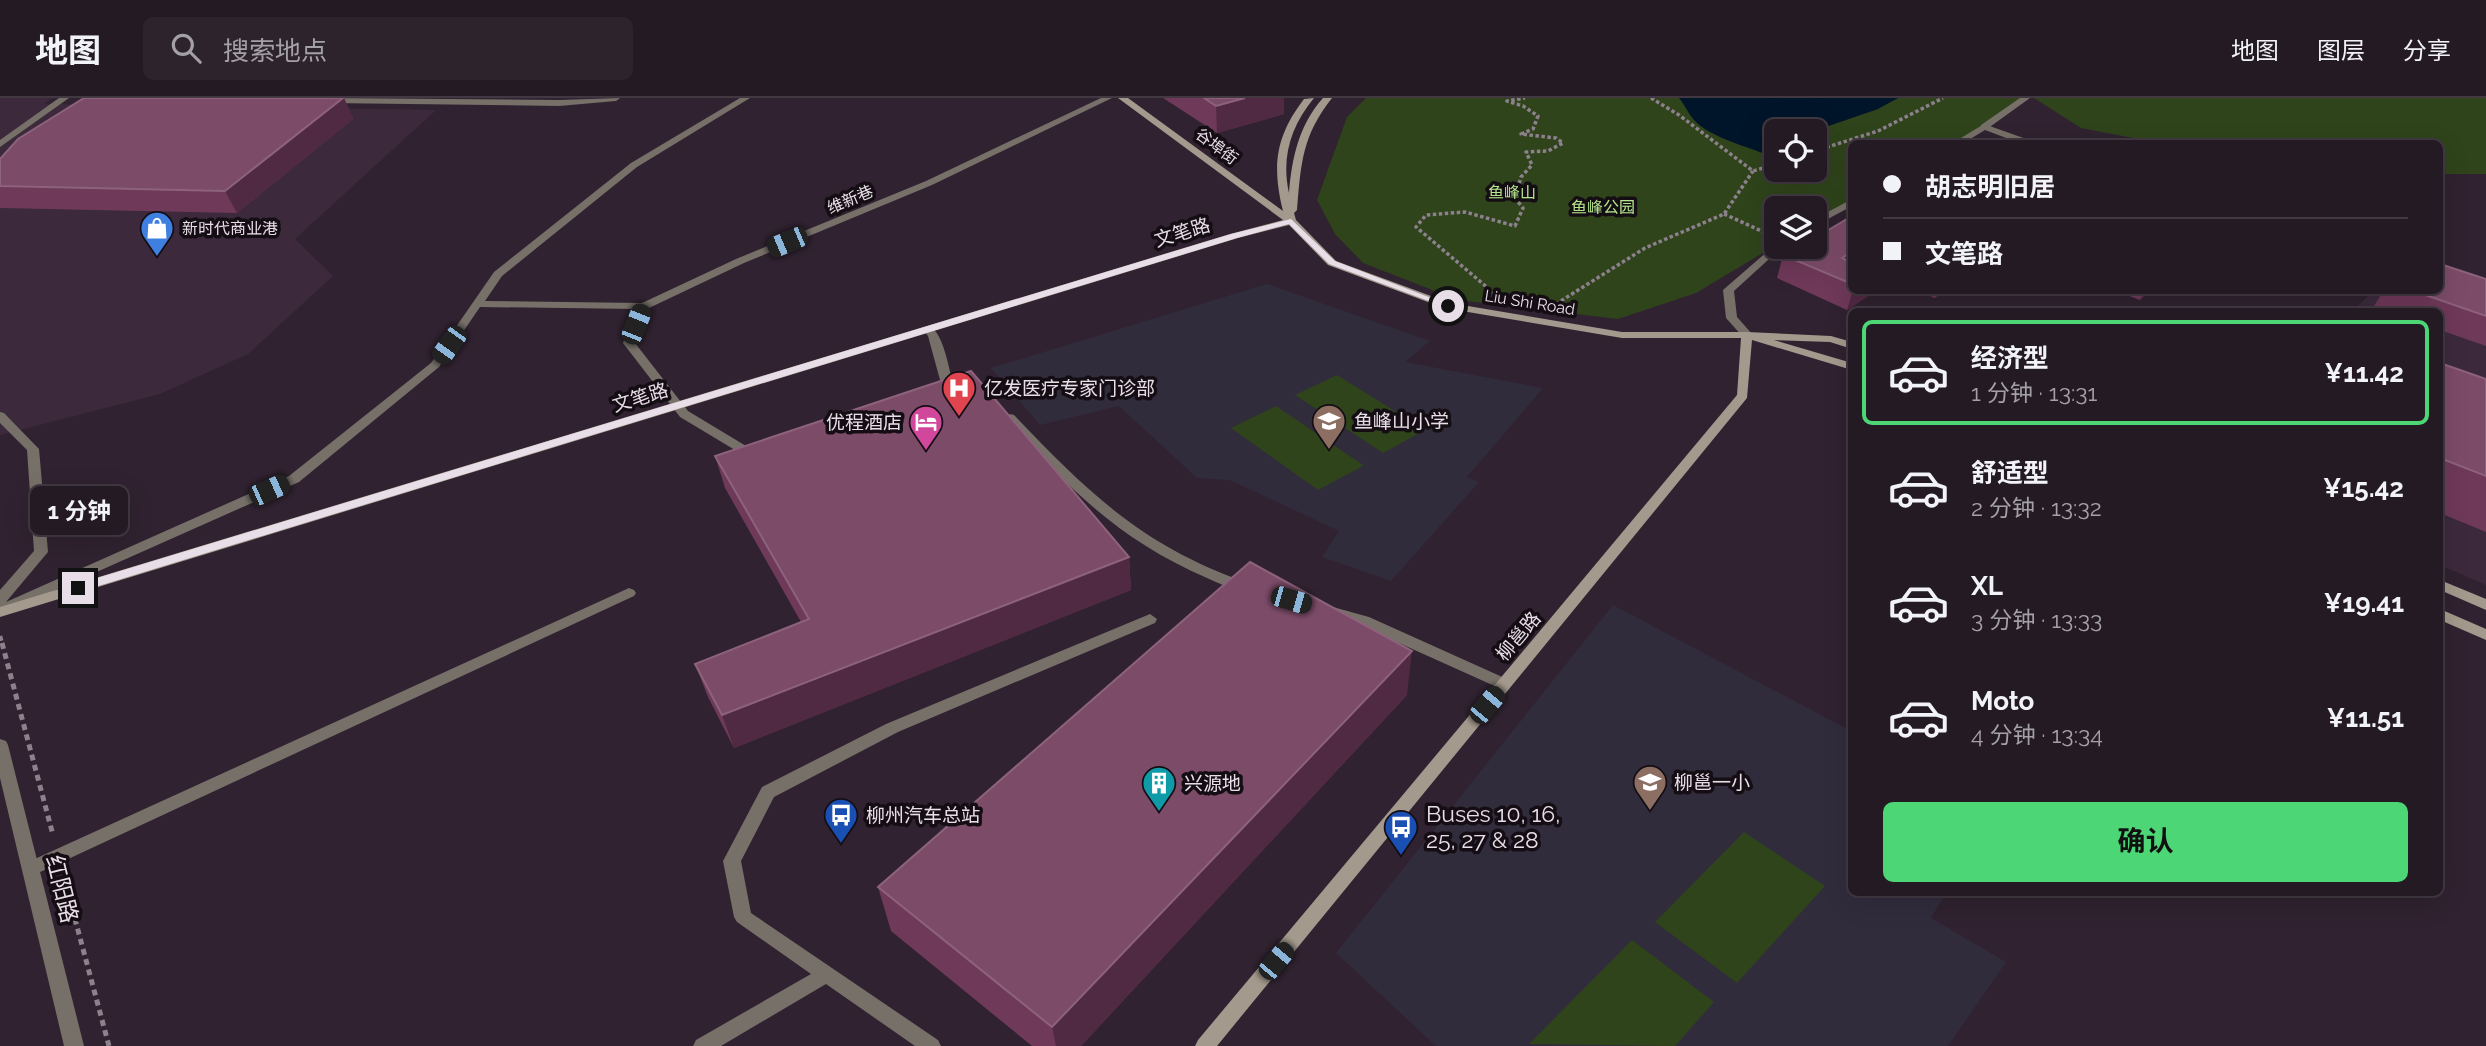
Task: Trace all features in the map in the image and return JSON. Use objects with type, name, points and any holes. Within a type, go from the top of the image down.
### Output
[{"type":"street","points":[[0,144],[65,98]]},
{"type":"street","points":[[319,100],[559,103],[616,98]]},
{"type":"street","points":[[0,611],[293,479],[435,365],[498,274],[634,165],[746,98]]},
{"type":"street","name":"维新巷","points":[[644,306],[740,261],[929,183],[1108,98]]},
{"type":"street","name":"谷埠街","points":[[1122,98],[1291,221]]},
{"type":"street","points":[[1291,221],[1280,177],[1282,147],[1303,104],[1310,98]]},
{"type":"street","points":[[1291,221],[1298,145],[1320,106],[1328,98]]},
{"type":"street","points":[[1962,140],[2026,98]]},
{"type":"street","points":[[1984,127],[2021,140]]},
{"type":"street","points":[[1827,216],[1848,204]]},
{"type":"street","name":"Liu Shi Road","points":[[1291,221],[1332,263],[1448,306],[1622,335],[1747,335],[1831,339],[1848,344]]},
{"type":"street","name":"文笔路","points":[[0,611],[681,410],[929,329],[1291,221]]},
{"type":"street","points":[[1747,335],[1732,318],[1728,290],[1764,258]]},
{"type":"street","points":[[478,304],[644,306],[629,343],[681,410],[754,456],[767,452]]},
{"type":"street","points":[[929,329],[934,335],[948,393],[936,397]]},
{"type":"street","name":"Liu Shi Road","points":[[1747,335],[1848,366]]},
{"type":"street","name":"柳邕路","points":[[1205,1046],[1743,395],[1747,335]]},
{"type":"street","points":[[1004,412],[1075,486],[1134,531],[1218,578],[1257,590]]},
{"type":"street","points":[[0,416],[33,449],[41,552],[0,599]]},
{"type":"street","points":[[2443,586],[2486,605]]},
{"type":"street","points":[[32,868],[629,593]]},
{"type":"street","points":[[1324,609],[1364,621],[1504,684]]},
{"type":"street","points":[[2443,615],[2486,635]]},
{"type":"street","points":[[930,1046],[743,917],[732,861],[768,792],[892,728],[1150,619]]},
{"type":"street","name":"红阳路","points":[[0,745],[74,1046]]},
{"type":"street","points":[[703,1046],[826,975]]},
{"type":"path","points":[[1489,314],[1500,299],[1416,227],[1426,215],[1465,212],[1515,226],[1523,208],[1515,198],[1521,177],[1532,165],[1526,152],[1548,151],[1563,143],[1556,138],[1521,134],[1533,129],[1538,116],[1523,106],[1507,101],[1525,98]]},
{"type":"path","points":[[1651,98],[1679,115],[1754,171]]},
{"type":"path","points":[[1850,140],[1878,131],[1943,98]]},
{"type":"path","points":[[1827,147],[1848,141]]},
{"type":"path","points":[[1547,303],[1559,304],[1645,248],[1724,214],[1754,171],[1764,167]]},
{"type":"path","points":[[1724,214],[1764,232]]},
{"type":"shaded area","name":"新时代商业港","points":[[0,98],[52,98],[44,104],[436,110],[295,239],[333,276],[248,354],[160,394],[0,435]]},
{"type":"shaded area","name":"鱼峰山小学","points":[[1267,284],[1430,341],[1405,362],[1543,388],[1467,477],[1479,482],[1391,581],[1322,557],[1339,531],[1230,480],[1197,478],[1119,406],[1040,425],[991,368]]},
{"type":"shaded area","points":[[2443,291],[2486,304],[2486,585],[2443,566],[2443,308],[2356,308],[2370,294],[2443,294]]},
{"type":"shaded area","name":"柳邕一小","points":[[1613,605],[1848,729],[1848,896],[1944,896],[1931,918],[2006,962],[1948,1046],[1436,1046],[1336,953]]},
{"type":"green space","name":"鱼峰公园","points":[[1366,98],[2025,98],[1960,140],[1848,140],[1848,204],[1827,216],[1827,196],[1764,196],[1764,252],[1696,293],[1618,319],[1458,300],[1363,263],[1335,234],[1317,200],[1347,117]]},
{"type":"green space","points":[[2034,98],[2486,98],[2486,174],[2443,174],[2443,140],[2143,140],[2081,128]]},
{"type":"green space","points":[[1337,375],[1425,430],[1383,453],[1295,395]]},
{"type":"green space","points":[[1276,406],[1363,466],[1318,490],[1231,428]]},
{"type":"green space","points":[[1744,832],[1825,886],[1737,983],[1655,922]]},
{"type":"green space","points":[[1632,940],[1714,1002],[1675,1046],[1529,1044]]},
{"type":"water","points":[[1679,98],[1898,98],[1878,109],[1827,127],[1827,119],[1764,119],[1764,154],[1719,137],[1693,119]]},
{"type":"building","points":[[84,98],[343,98],[225,191],[0,186],[0,159],[18,139]]},
{"type":"building","points":[[1204,98],[1245,98],[1216,106]]},
{"type":"building","points":[[1848,218],[1848,254],[1842,258],[1848,261],[1848,282],[1793,259],[1827,259],[1827,231]]},
{"type":"building","points":[[2443,265],[2486,279],[2486,316],[2423,294],[2443,294]]},
{"type":"building","points":[[2443,364],[2486,379],[2486,476],[2443,459]]},
{"type":"building","points":[[971,371],[1129,557],[722,715],[695,664],[809,619],[715,456]]},
{"type":"building","name":"兴源地","points":[[1250,562],[1412,651],[1052,1027],[878,887]]},
{"type":"place","name":"新时代商业港","points":[[157,258]]},
{"type":"place","name":"亿发医疗专家门诊部","points":[[959,418]]},
{"type":"place","name":"鱼峰山小学","points":[[1329,451]]},
{"type":"place","name":"优程酒店","points":[[926,452]]},
{"type":"place","name":"柳邕一小","points":[[1650,812]]},
{"type":"place","name":"兴源地","points":[[1159,813]]},
{"type":"place","name":"柳州汽车总站","points":[[841,845]]},
{"type":"place","name":"Buses 10, 16, 25, 27 & 28","points":[[1401,857]]},
{"type":"route","points":[[78,588],[1234,236],[1291,221],[1332,263],[1448,306]]},
{"type":"park label","name":"鱼峰山","points":[[1512,192]]}]
